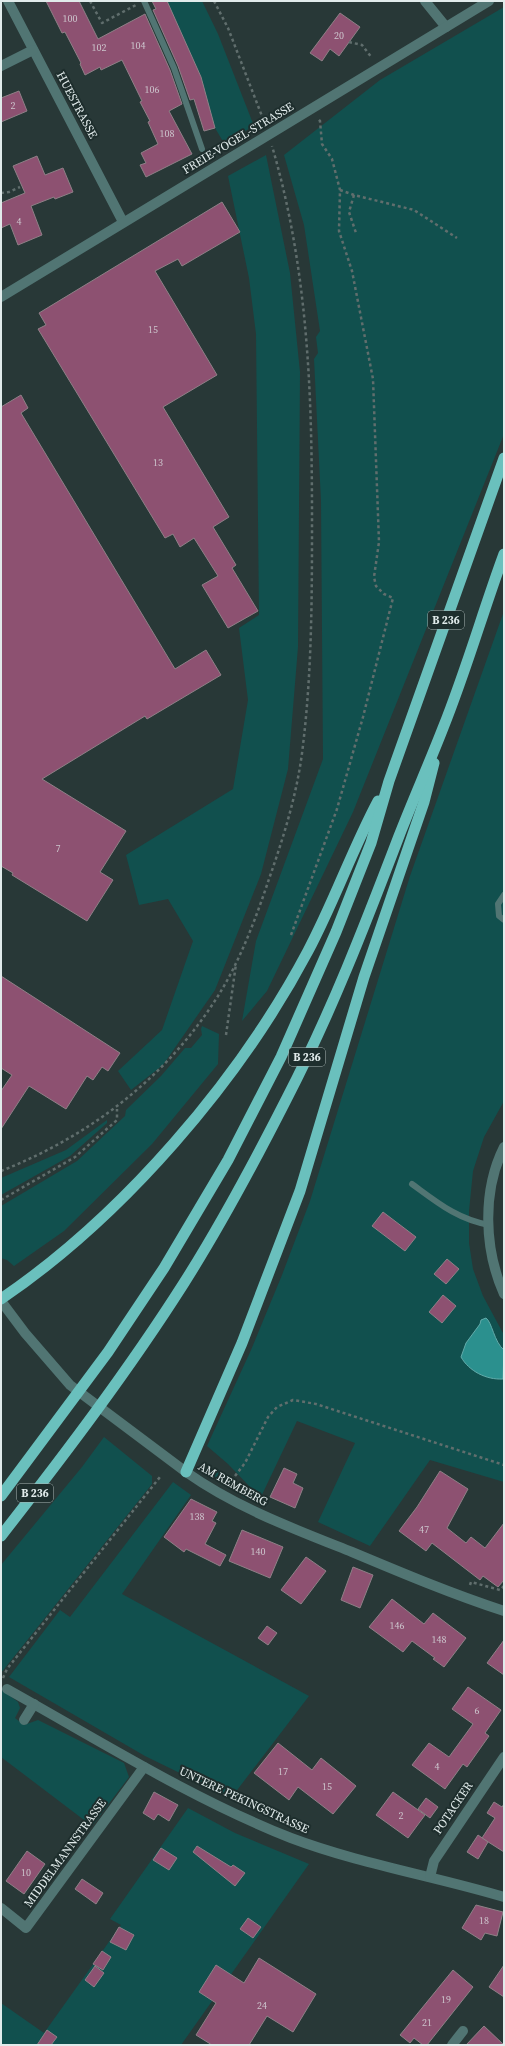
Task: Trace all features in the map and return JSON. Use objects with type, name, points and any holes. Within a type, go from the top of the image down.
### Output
[{"type":"highway","name":"B 236","points":[[1,1496],[108,1352],[164,1268],[228,1160],[281,1057],[336,932],[371,843],[389,782],[504,458]]},
{"type":"highway","name":"B 236","points":[[1,1536],[69,1449],[129,1366],[205,1248],[289,1095],[328,1014],[363,931],[414,798],[444,726],[504,554]]},
{"type":"highway","points":[[186,1472],[242,1344],[300,1192],[364,977],[424,802],[444,726]]},
{"type":"highway","points":[[1,1300],[67,1249],[128,1191],[164,1153],[229,1075],[285,993],[329,907],[362,832],[389,782]]},
{"type":"street","name":"HUESTRASSE","points":[[8,1],[123,222]]},
{"type":"street","points":[[425,1],[446,27]]},
{"type":"street","name":"FREIE-VOGEL-STRASSE","points":[[1,297],[489,1]]},
{"type":"street","points":[[1,66],[33,50]]},
{"type":"street","points":[[504,1146],[492,1181],[488,1234],[499,1266],[504,1294]]},
{"type":"street","name":"AM REMBERG","points":[[1,1300],[25,1334],[70,1384],[186,1472],[236,1503],[276,1521],[443,1589],[504,1611]]},
{"type":"street","name":"UNTERE PEKINGSTRASSE","points":[[4,1686],[144,1767],[245,1817],[291,1837],[329,1851],[504,1897]]},
{"type":"street","points":[[24,1720],[34,1704]]},
{"type":"street","name":"POTACKER","points":[[430,1877],[434,1861],[504,1757]]},
{"type":"street","name":"MIDDELMANNSTRASSE","points":[[1,1908],[26,1928],[144,1767]]},
{"type":"street","points":[[452,2045],[464,2031]]},
{"type":"lane","points":[[144,1],[174,68],[202,149]]},
{"type":"lane","points":[[504,895],[498,904],[500,916],[504,920]]},
{"type":"lane","points":[[412,1184],[458,1217],[471,1222],[489,1225]]},
{"type":"path","points":[[90,1],[102,23],[144,1]]},
{"type":"path","points":[[214,1],[228,28],[267,130]]},
{"type":"path","points":[[349,42],[362,45],[374,60]]},
{"type":"path","points":[[291,935],[337,809],[363,717],[393,598],[384,594],[376,586],[374,577],[379,542],[373,379],[352,271],[339,231],[340,190],[332,159],[322,144],[320,121],[315,116]]},
{"type":"path","points":[[317,124],[320,127]]},
{"type":"path","points":[[1,1171],[63,1143],[117,1108],[163,1067],[188,1037],[219,995],[254,925],[280,850],[294,795],[303,746],[308,677],[312,592],[310,379],[301,285],[285,192],[271,142]]},
{"type":"path","points":[[1,193],[9,192],[20,187]]},
{"type":"path","points":[[340,190],[414,210],[457,238]]},
{"type":"path","points":[[354,195],[349,212],[356,233]]},
{"type":"path","points":[[226,1035],[236,961]]},
{"type":"path","points":[[1,1200],[75,1157],[117,1120],[117,1108]]},
{"type":"path","points":[[236,1476],[245,1463],[268,1417],[277,1406],[293,1400],[316,1404],[504,1465]]},
{"type":"path","points":[[4,1686],[7,1669],[160,1477]]},
{"type":"path","points":[[470,1585],[471,1582],[500,1590],[504,1586]]},
{"type":"shaded area","points":[[167,1],[202,1],[218,34],[254,126],[224,143],[215,128]]},
{"type":"shaded area","points":[[504,7],[504,434],[353,812],[267,991],[242,1021],[256,941],[323,759],[321,501],[314,359],[318,353],[316,337],[320,331],[304,225],[284,155],[380,80]]},
{"type":"shaded area","points":[[266,155],[290,273],[300,372],[298,647],[288,769],[261,874],[215,990],[163,1065],[131,1090],[118,1071],[162,1030],[193,941],[168,899],[139,905],[126,855],[233,789],[248,700],[239,628],[259,615],[256,334],[249,278],[228,176]]},
{"type":"shaded area","points":[[504,611],[504,1101],[484,1137],[473,1171],[469,1211],[469,1243],[473,1269],[483,1296],[504,1335],[504,1482],[430,1460],[370,1546],[318,1522],[355,1443],[297,1421],[259,1501],[252,1489],[228,1464],[207,1446],[251,1350],[282,1275],[310,1201],[410,876]]},
{"type":"shaded area","points":[[202,1026],[219,1034],[218,1064],[152,1144],[64,1231],[14,1266],[7,1260],[1,1258],[1,1206],[77,1161],[125,1116],[126,1110],[161,1076],[185,1048],[191,1048],[202,1035]]},
{"type":"shaded area","points":[[107,1120],[107,1123],[70,1156],[1,1195],[1,1178],[66,1150]]},
{"type":"shaded area","points":[[486,1318],[498,1342],[504,1350],[503,1379],[490,1378],[479,1374],[464,1362],[461,1357],[466,1343],[480,1324],[481,1320]]},
{"type":"shaded area","points":[[104,1437],[152,1476],[152,1484],[1,1673],[1,1565],[82,1467]]},
{"type":"shaded area","points":[[220,1470],[237,1485],[247,1499],[211,1476],[216,1471]]},
{"type":"shaded area","points":[[173,1482],[191,1495],[122,1594],[309,1696],[231,1798],[145,1756],[9,1677],[60,1610],[70,1617]]},
{"type":"shaded area","points":[[1,1689],[18,1702],[20,1708],[15,1718],[24,1725],[38,1720],[124,1763],[129,1777],[92,1826],[1,1757]]},
{"type":"shaded area","points":[[188,1808],[235,1833],[309,1864],[181,2045],[1,2045],[1,2003],[44,2033],[121,1925],[110,1919]]},
{"type":"building","points":[[46,1],[79,1],[98,39],[145,14],[170,70],[182,104],[169,111],[192,154],[146,177],[140,165],[146,163],[141,153],[158,144],[148,122],[150,121],[140,102],[142,101],[122,60],[101,70],[100,67],[85,75],[80,64],[81,63],[65,32],[62,33]]},
{"type":"building","points":[[152,1],[167,1],[201,77],[215,128],[204,131],[194,99],[190,100],[178,66],[153,10],[156,9]]},
{"type":"building","points":[[340,13],[360,27],[339,56],[330,49],[322,61],[310,53]]},
{"type":"building","points":[[19,91],[27,111],[1,122],[1,98]]},
{"type":"building","points":[[37,156],[45,175],[63,168],[73,192],[55,199],[54,197],[31,206],[42,235],[18,245],[10,224],[1,228],[1,203],[25,193],[13,166]]},
{"type":"building","points":[[222,202],[240,232],[182,266],[178,259],[155,271],[217,375],[163,407],[229,517],[213,527],[236,565],[232,568],[258,611],[228,628],[202,585],[218,576],[194,538],[180,547],[173,534],[165,538],[38,329],[46,325],[39,313]]},
{"type":"building","points":[[21,395],[28,408],[21,413],[175,669],[206,650],[221,675],[147,719],[145,716],[42,779],[126,831],[100,872],[113,880],[87,921],[12,875],[13,873],[1,866],[1,407]]},
{"type":"building","points":[[1,976],[120,1053],[108,1071],[102,1067],[93,1080],[87,1076],[66,1109],[29,1086],[1,1129],[1,1091],[12,1075],[1,1068]]},
{"type":"building","points":[[383,1212],[416,1237],[405,1251],[372,1226]]},
{"type":"building","points":[[447,1259],[459,1269],[446,1284],[434,1274]]},
{"type":"building","points":[[443,1295],[456,1306],[442,1323],[429,1312]]},
{"type":"building","points":[[284,1468],[297,1474],[293,1483],[303,1488],[295,1508],[270,1497]]},
{"type":"building","points":[[440,1471],[468,1489],[447,1528],[466,1543],[471,1537],[485,1548],[504,1523],[504,1580],[498,1587],[483,1576],[480,1580],[432,1543],[426,1551],[399,1531],[417,1507]]},
{"type":"building","points":[[191,1499],[217,1512],[212,1521],[216,1523],[205,1544],[226,1555],[220,1566],[186,1549],[184,1552],[164,1537]]},
{"type":"building","points":[[242,1530],[283,1547],[270,1578],[229,1561]]},
{"type":"building","points":[[306,1557],[326,1571],[301,1604],[281,1590]]},
{"type":"building","points":[[353,1567],[373,1575],[360,1608],[341,1600]]},
{"type":"building","points":[[392,1599],[424,1624],[433,1613],[466,1638],[444,1667],[433,1659],[435,1658],[412,1641],[403,1652],[369,1627]]},
{"type":"building","points":[[267,1626],[277,1633],[268,1645],[258,1638]]},
{"type":"building","points":[[504,1640],[504,1675],[487,1663]]},
{"type":"building","points":[[468,1687],[501,1710],[485,1733],[489,1736],[467,1767],[463,1764],[445,1789],[412,1765],[429,1743],[449,1757],[473,1724],[452,1709]]},
{"type":"building","points":[[278,1743],[312,1770],[321,1758],[356,1786],[333,1814],[298,1787],[289,1800],[254,1773]]},
{"type":"building","points":[[154,1792],[178,1805],[169,1821],[158,1814],[154,1820],[143,1813]]},
{"type":"building","points":[[393,1792],[425,1815],[408,1838],[376,1815]]},
{"type":"building","points":[[426,1798],[438,1807],[430,1818],[418,1809]]},
{"type":"building","points":[[494,1802],[502,1807],[504,1804],[504,1852],[482,1838],[495,1818],[487,1813]]},
{"type":"building","points":[[478,1835],[488,1842],[478,1859],[467,1852]]},
{"type":"building","points":[[197,1846],[231,1867],[233,1865],[245,1873],[235,1886],[193,1852]]},
{"type":"building","points":[[161,1848],[177,1858],[169,1870],[153,1860]]},
{"type":"building","points":[[27,1851],[45,1864],[24,1894],[6,1881]]},
{"type":"building","points":[[82,1879],[103,1893],[96,1904],[75,1889]]},
{"type":"building","points":[[476,1905],[503,1912],[497,1936],[485,1933],[481,1940],[462,1928]]},
{"type":"building","points":[[248,1918],[261,1927],[253,1938],[240,1929]]},
{"type":"building","points":[[119,1927],[134,1935],[126,1950],[110,1942]]},
{"type":"building","points":[[102,1951],[111,1957],[103,1970],[93,1964]]},
{"type":"building","points":[[259,1958],[316,1994],[293,2032],[267,2016],[249,2045],[212,2045],[196,2035],[216,2003],[199,1992],[216,1965],[244,1983]]},
{"type":"building","points":[[504,1965],[504,1997],[489,1987]]},
{"type":"building","points":[[95,1966],[104,1973],[94,1987],[85,1980]]},
{"type":"building","points":[[453,1970],[473,1987],[427,2045],[423,2045],[414,2038],[410,2043],[400,2035]]},
{"type":"building","points":[[484,2026],[504,2045],[466,2045]]},
{"type":"building","points":[[47,2030],[57,2037],[51,2045],[37,2045]]}]
